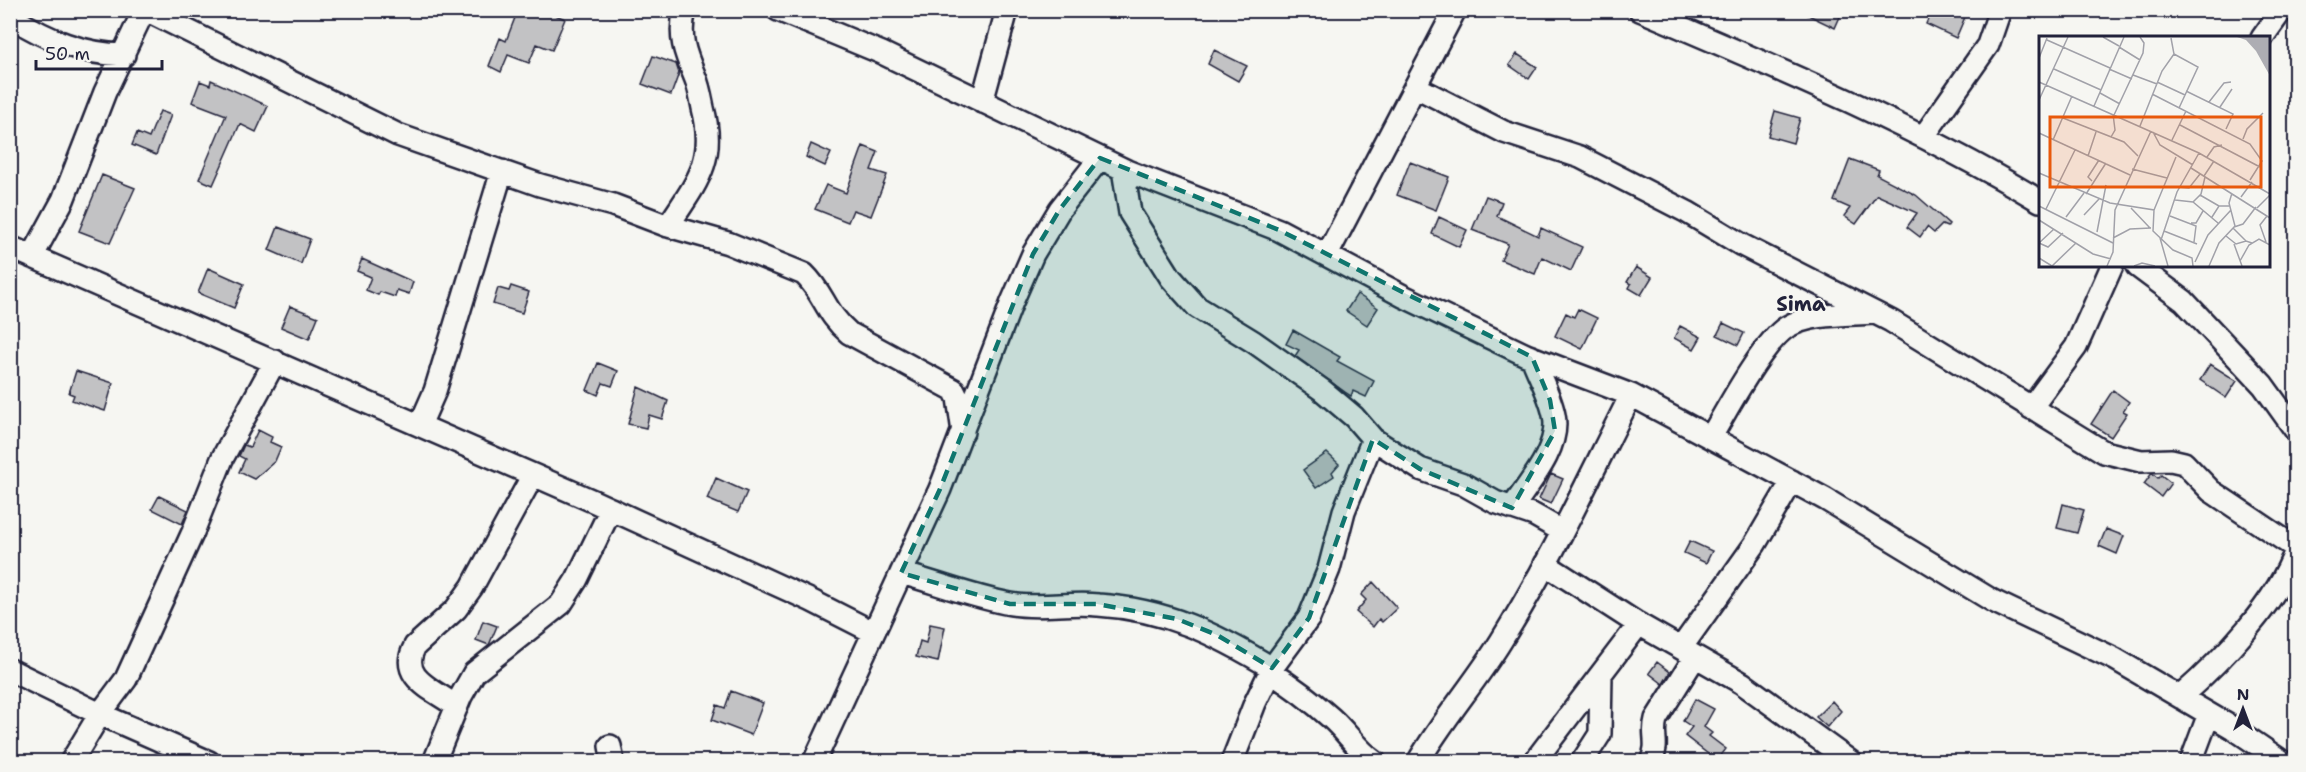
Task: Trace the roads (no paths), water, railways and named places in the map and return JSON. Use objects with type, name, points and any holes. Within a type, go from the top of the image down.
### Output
[{"type":"street","points":[[32,257],[63,200],[105,92],[145,10],[398,135],[502,171],[613,205],[668,226],[728,243],[804,274],[820,294],[835,322],[849,333],[954,390],[958,398],[963,432]]},
{"type":"street","points":[[668,226],[704,166],[709,147],[709,132],[696,80],[684,53],[681,37],[685,10]]},
{"type":"street","points":[[778,10],[882,53],[1122,169],[1280,230],[1403,296],[1532,357],[1631,395],[1792,481],[1993,601],[2115,659],[2209,714],[2283,762]]},
{"type":"street","points":[[982,102],[1007,10]]},
{"type":"street","points":[[1327,255],[1455,10]]},
{"type":"street","points":[[1640,10],[1796,76],[1924,136],[2039,200]]},
{"type":"street","points":[[1924,136],[1988,45],[2000,10]]},
{"type":"street","points":[[2263,36],[2282,10]]},
{"type":"street","points":[[13,18],[70,47],[104,54],[124,55]]},
{"type":"street","points":[[1416,87],[1504,132],[1580,157],[1623,179],[1742,245],[1874,313],[2031,408],[2114,455],[2141,461],[2171,460],[2184,463],[2211,491],[2295,549],[2289,567],[2242,635],[2214,667],[2180,697]]},
{"type":"street","points":[[814,762],[963,432],[1012,302],[1033,254],[1060,209],[1100,158]]},
{"type":"street","points":[[1122,169],[1130,213],[1149,248],[1197,307],[1254,342],[1322,390],[1354,417],[1373,439],[1420,469],[1463,484],[1495,502],[1534,515],[1562,531]]},
{"type":"street","points":[[420,425],[435,391],[502,171]]},
{"type":"street","points":[[10,247],[611,509],[810,600],[873,632]]},
{"type":"street","points":[[2031,408],[2076,347],[2112,267]]},
{"type":"street","points":[[2138,267],[2184,302],[2263,385],[2295,431]]},
{"type":"street","points":[[1711,437],[1735,393],[1774,339],[1788,327],[1820,317],[1874,313]]},
{"type":"street","points":[[1512,508],[1548,451],[1555,431],[1552,408],[1532,357]]},
{"type":"street","points":[[71,762],[100,714],[126,679],[193,532],[222,459],[275,361]]},
{"type":"street","points":[[1418,762],[1435,733],[1500,642],[1545,564],[1631,395]]},
{"type":"street","points":[[1232,762],[1254,703],[1271,670],[1309,618],[1329,569],[1344,510],[1373,439]]},
{"type":"street","points":[[457,707],[416,680],[411,670],[410,654],[415,646],[456,609],[472,587],[533,475]]},
{"type":"street","points":[[1652,762],[1657,747],[1654,728],[1656,719],[1688,652],[1792,481]]},
{"type":"street","points":[[434,762],[474,673],[561,604],[577,579],[611,509]]},
{"type":"street","points":[[1545,564],[1639,624],[1742,683],[1851,762]]},
{"type":"street","points":[[901,573],[1010,604],[1045,608],[1097,604],[1178,620],[1217,635],[1271,670],[1310,700],[1334,720],[1362,752],[1376,762]]},
{"type":"street","points":[[1534,762],[1639,624]]},
{"type":"street","points":[[10,670],[100,714],[209,762]]},
{"type":"street","points":[[1582,762],[1600,734],[1601,674]]},
{"type":"street","points":[[2191,762],[2209,714]]},
{"type":"district","name":"Sima","points":[[1801,304]]}]
